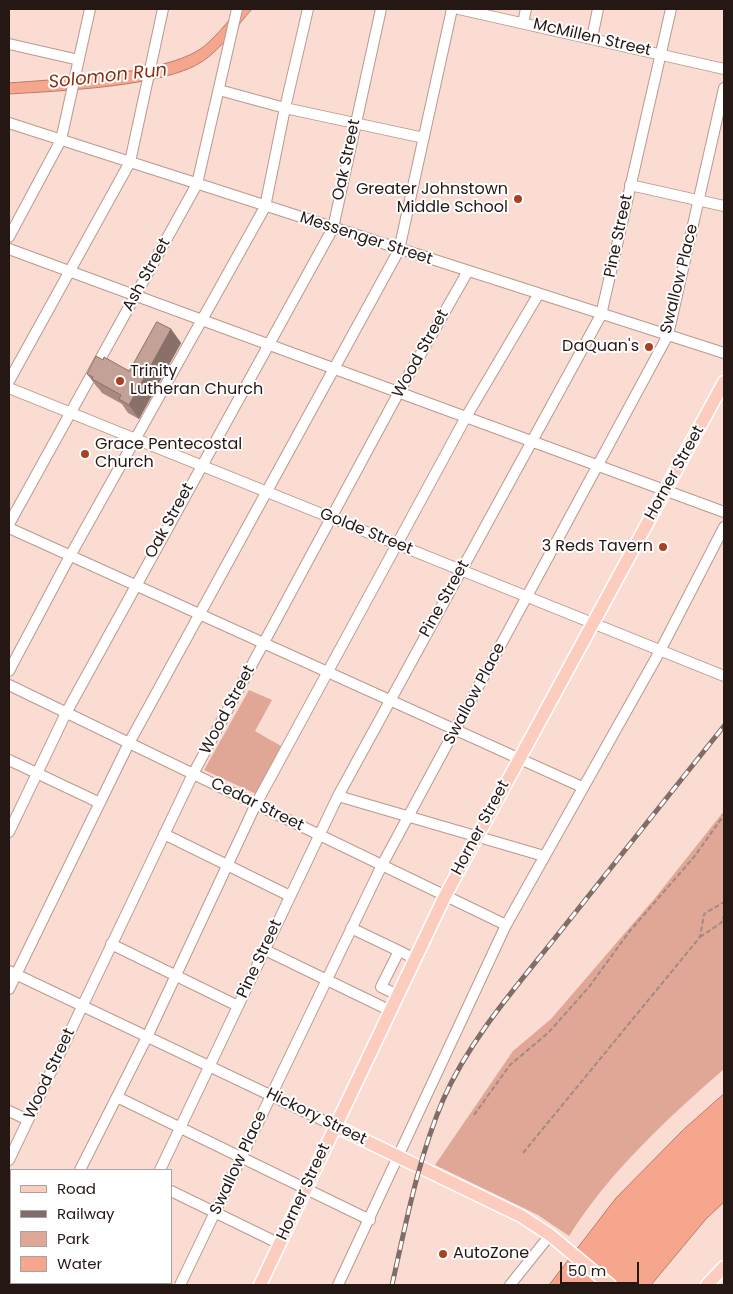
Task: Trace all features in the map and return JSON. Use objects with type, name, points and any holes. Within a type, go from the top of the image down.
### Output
[{"type":"main road","name":"Horner Street","points":[[260,1285],[445,896],[724,382]]},
{"type":"main road","name":"Hickory Street","points":[[335,1126],[521,1216],[610,1285]]},
{"type":"main road","points":[[707,1285],[724,1267]]},
{"type":"street","points":[[9,237],[61,140],[90,9]]},
{"type":"street","points":[[9,381],[68,271],[130,162],[163,9]]},
{"type":"street","name":"Ash Street","points":[[9,524],[197,184],[237,9]]},
{"type":"street","points":[[9,670],[70,556],[265,207],[284,108],[308,9]]},
{"type":"street","name":"Oak Street","points":[[9,832],[66,713],[333,228],[381,9]]},
{"type":"street","points":[[9,989],[12,972],[100,804],[129,744],[399,250],[452,9]]},
{"type":"street","name":"McMillen Street","points":[[460,9],[724,69]]},
{"type":"street","points":[[523,23],[526,9]]},
{"type":"street","points":[[592,38],[598,9]]},
{"type":"street","name":"Pine Street","points":[[160,1169],[338,796],[601,315],[671,9]]},
{"type":"street","points":[[9,44],[79,60]]},
{"type":"street","name":"Swallow Place","points":[[180,1285],[382,865],[528,598],[668,335],[724,88]]},
{"type":"street","points":[[219,90],[284,108],[424,138]]},
{"type":"street","name":"Messenger Street","points":[[9,123],[538,295],[724,353]]},
{"type":"street","points":[[630,185],[724,206]]},
{"type":"street","points":[[9,249],[724,512]]},
{"type":"street","name":"Wood Street","points":[[9,1160],[193,774],[399,392],[468,271]]},
{"type":"street","points":[[81,1169],[147,1037],[256,804],[466,417],[538,295]]},
{"type":"street","name":"Golde Street","points":[[9,388],[724,676]]},
{"type":"street","points":[[338,1285],[370,1220],[506,925],[660,651],[724,527]]},
{"type":"street","points":[[9,528],[582,787]]},
{"type":"street","name":"Cedar Street","points":[[9,686],[506,925]]},
{"type":"street","points":[[9,760],[100,804]]},
{"type":"street","points":[[338,796],[409,815],[544,856]]},
{"type":"street","points":[[164,834],[290,896]]},
{"type":"street","points":[[351,928],[416,959]]},
{"type":"street","points":[[111,944],[238,1006]]},
{"type":"street","points":[[265,950],[391,1011]]},
{"type":"street","points":[[398,996],[381,987],[399,951]]},
{"type":"street","name":"Hickory Street","points":[[12,972],[335,1126]]},
{"type":"street","points":[[117,1097],[370,1220]]},
{"type":"street","points":[[9,1111],[28,1120]]},
{"type":"street","points":[[172,1191],[280,1244]]},
{"type":"street","points":[[510,1285],[554,1240]]},
{"type":"path","points":[[474,1115],[510,1065],[548,1033],[583,995],[630,932],[694,857],[724,815]]},
{"type":"path","points":[[700,937],[704,914],[724,902]]},
{"type":"path","points":[[523,1153],[700,937],[721,923],[724,916]]},
{"type":"green space","points":[[249,690],[272,700],[255,731],[281,746],[256,794],[204,770]]},
{"type":"green space","points":[[724,811],[724,1069],[640,1147],[602,1190],[569,1236],[538,1215],[435,1165],[513,1051],[551,1019],[655,898]]},
{"type":"water","name":"Solomon Run","points":[[239,9],[252,9],[217,50],[203,61],[186,70],[164,77],[110,86],[9,94],[9,83],[107,74],[159,65],[181,58],[205,46]]},
{"type":"water","points":[[724,1094],[724,1202],[706,1219],[651,1285],[549,1285],[616,1198],[683,1130]]},
{"type":"building","points":[[157,322],[171,329],[129,405],[119,399],[121,395],[92,379],[93,377],[87,374],[96,356],[103,360],[104,357],[129,371]]},
{"type":"railway","points":[[392,1285],[413,1191],[426,1145],[443,1100],[467,1055],[511,992],[724,726]]},
{"type":"place","name":"Greater Johnstown Middle School","points":[[518,199]]},
{"type":"place","name":"DaQuan's","points":[[649,347]]},
{"type":"place","name":"Trinity Lutheran Church","points":[[120,381]]},
{"type":"place","name":"Grace Pentecostal Church","points":[[85,454]]},
{"type":"place","name":"3 Reds Tavern","points":[[663,547]]},
{"type":"place","name":"AutoZone","points":[[443,1254]]}]
